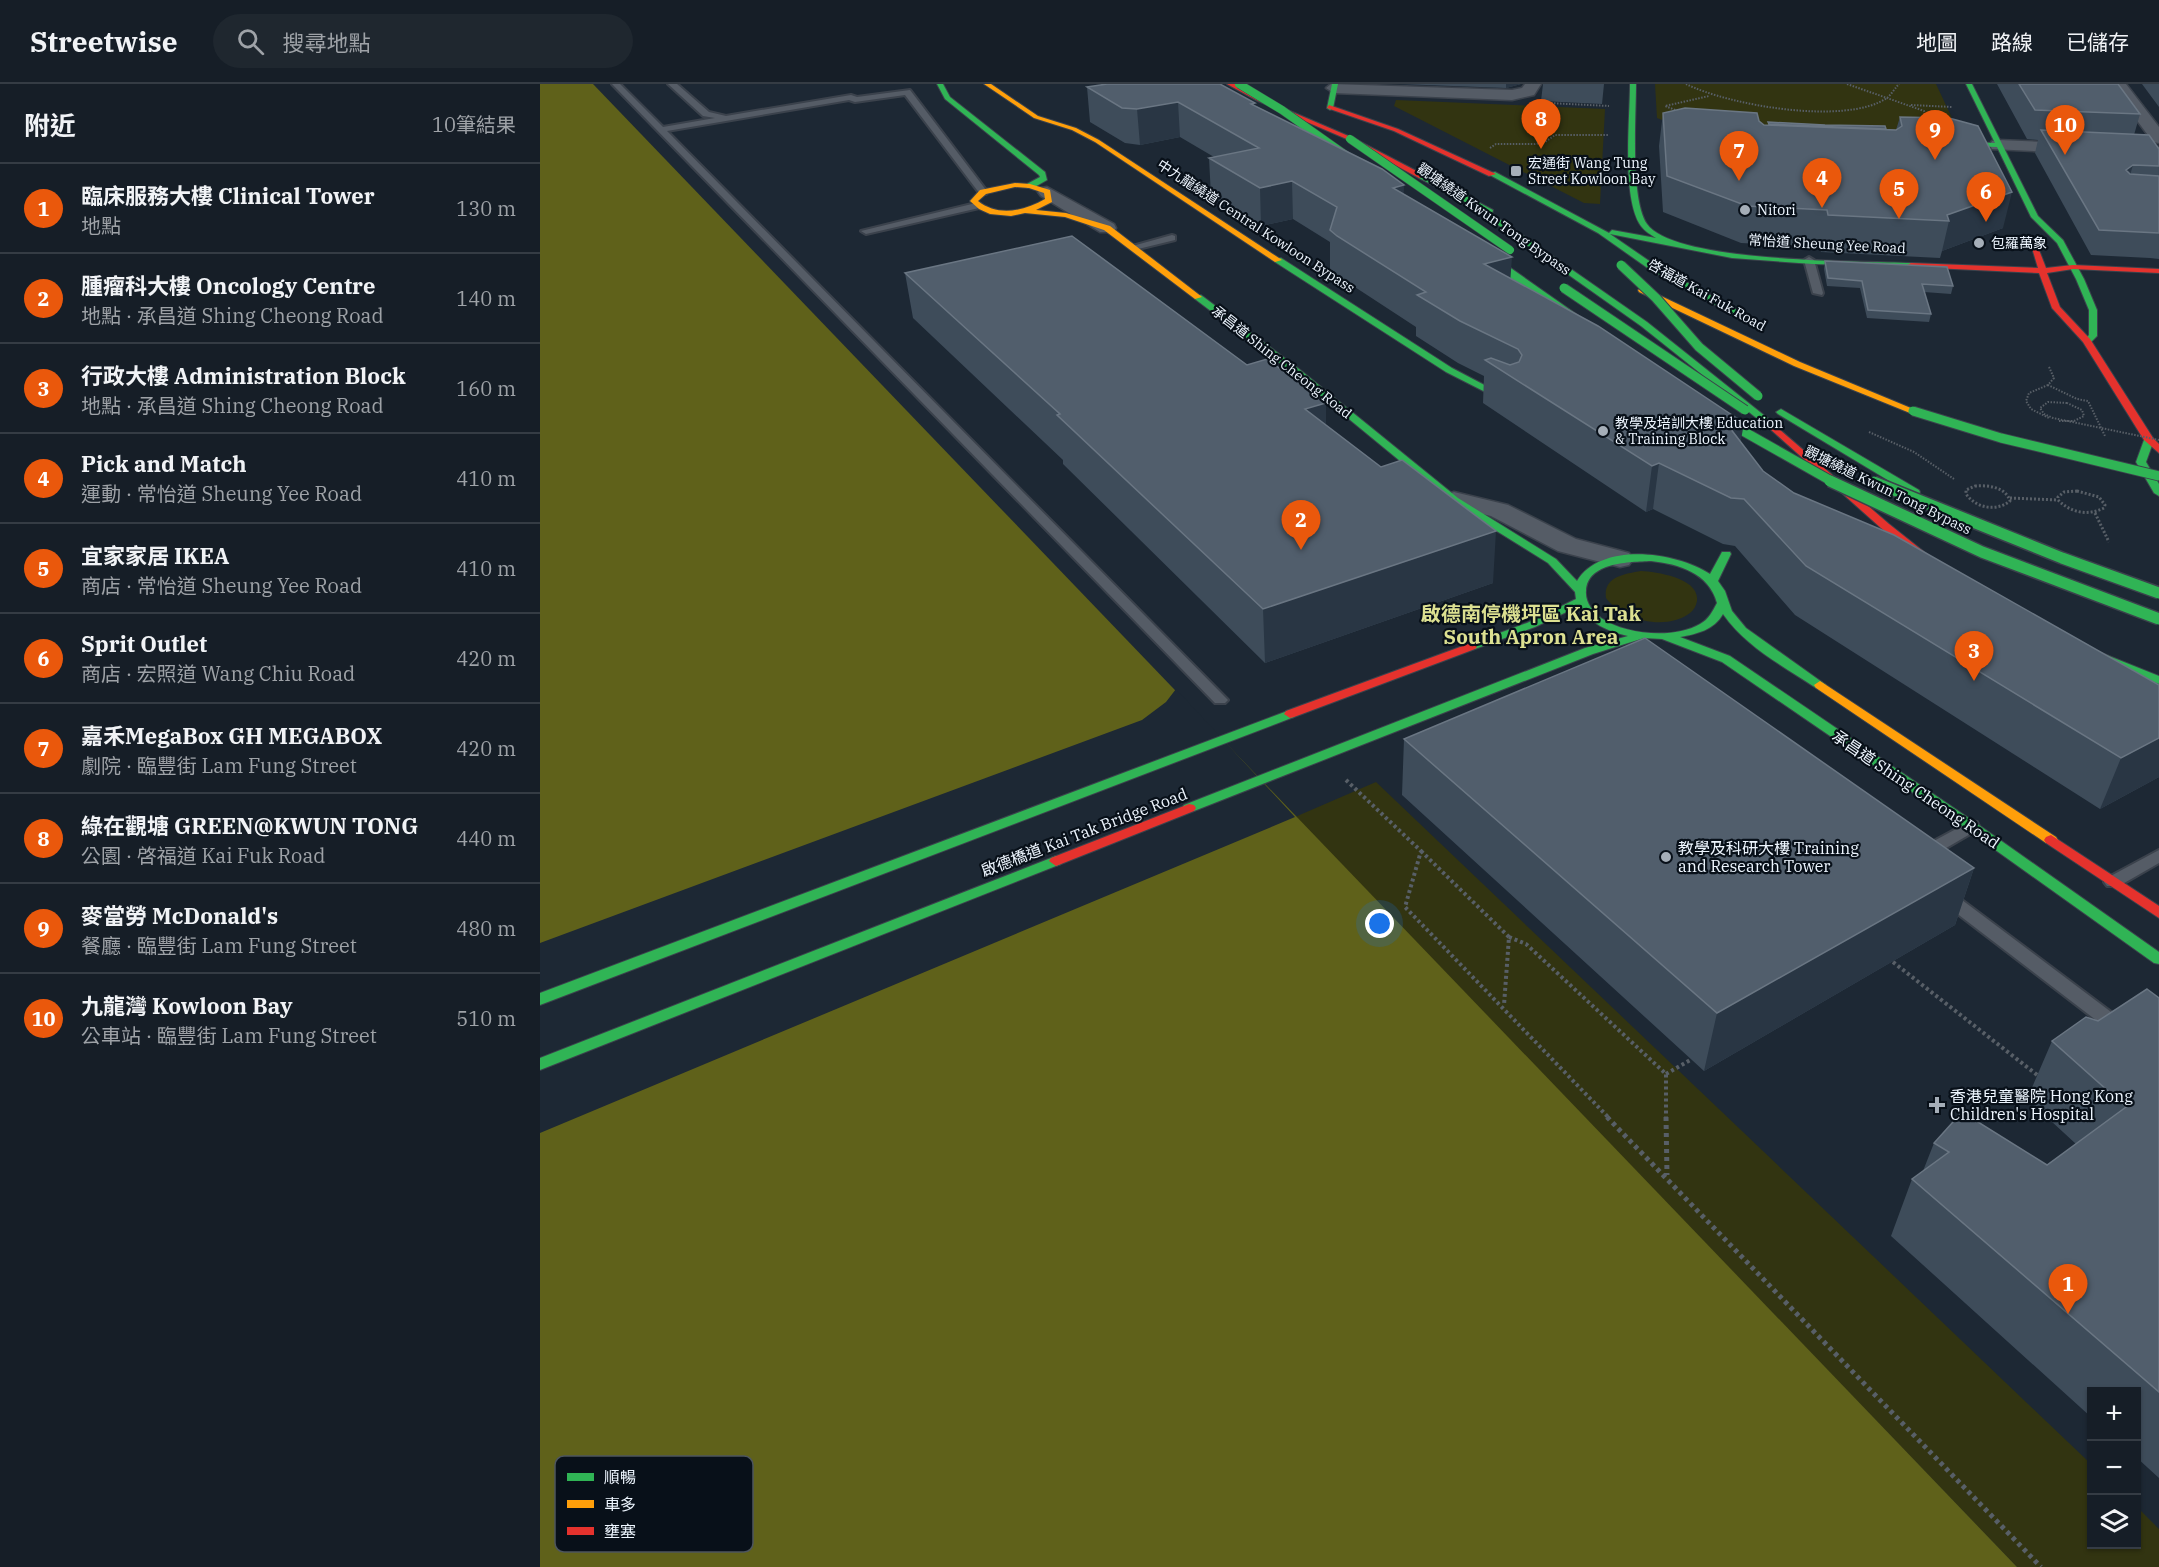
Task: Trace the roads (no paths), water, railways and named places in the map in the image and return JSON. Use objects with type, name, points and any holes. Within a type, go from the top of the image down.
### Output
[{"type":"main road","points":[[940,84],[947,98],[1042,174],[1044,178],[1039,189]]},
{"type":"main road","name":"中九龍繞道 Central Kowloon Bypass","points":[[987,84],[1036,117],[1074,129],[1097,141],[1420,352],[1449,370],[1506,399]]},
{"type":"main road","points":[[1239,84],[1282,110],[1372,174]]},
{"type":"main road","name":"觀塘繞道 Kwun Tong Bypass","points":[[1265,84],[1320,119],[1523,259]]},
{"type":"main road","name":"常怡道 Sheung Yee Road","points":[[1634,84],[1638,130],[1633,183],[1637,196],[1638,213],[1641,221],[1666,242],[1727,255],[2045,274],[2080,279],[2159,284]]},
{"type":"main road","points":[[1969,84],[1998,145],[2033,229],[2056,308],[2087,341],[2102,368],[2156,444],[2141,462],[2159,493]]},
{"type":"main road","points":[[1330,108],[1335,86]]},
{"type":"main road","name":"啓福道 Kai Fuk Road","points":[[1313,100],[1361,120],[1396,130],[1465,160],[1601,231],[1644,261],[1758,324]]},
{"type":"main road","points":[[1292,113],[1351,139],[1555,244]]},
{"type":"main road","points":[[1361,120],[1373,135],[1392,144]]},
{"type":"main road","points":[[1928,142],[1998,145]]},
{"type":"main road","points":[[976,206],[974,201],[983,192],[1005,186],[1039,189],[1049,200],[1037,208],[1026,211]]},
{"type":"main road","points":[[1470,202],[1606,295],[1691,360],[1745,403],[1901,540],[1946,574]]},
{"type":"main road","name":"承昌道 Shing Cheong Road","points":[[976,206],[1002,213],[1026,211],[1066,215],[1107,228],[1296,370],[1454,500],[1478,517],[1536,547],[1551,558],[1565,571],[1591,615],[1599,621],[1642,635],[1683,634],[1701,628],[1714,620],[1723,603]]},
{"type":"main road","points":[[2033,229],[2060,242],[2080,279],[2093,310],[2093,336],[2087,341]]},
{"type":"main road","points":[[1601,231],[1666,242]]},
{"type":"main road","points":[[1459,236],[1594,332]]},
{"type":"main road","points":[[1607,255],[1640,282],[1699,347],[1736,380],[1799,424],[1939,507]]},
{"type":"main road","name":"常怡道 Sheung Yee Road","points":[[2045,274],[2073,267],[2159,271]]},
{"type":"main road","name":"啓福道 Kai Fuk Road","points":[[1611,273],[1709,324],[1846,386],[1913,411],[2001,438],[2159,476]]},
{"type":"main road","name":"觀塘繞道 Kwun Tong Bypass","points":[[1552,279],[1706,385],[1829,459]]},
{"type":"main road","name":"觀塘繞道 Kwun Tong Bypass","points":[[1693,401],[1771,450],[1882,509],[2003,561],[2159,619]]},
{"type":"main road","points":[[2131,452],[2159,458]]},
{"type":"main road","name":"觀塘繞道 Kwun Tong Bypass","points":[[1847,468],[1888,489],[1939,507],[2062,558],[2159,592]]},
{"type":"main road","points":[[1712,581],[1726,554]]},
{"type":"main road","name":"承昌道 Shing Cheong Road","points":[[1579,595],[1581,580],[1594,568],[1620,559],[1656,559],[1675,562],[1691,568],[1712,581],[1736,624],[1756,642],[2159,913]]},
{"type":"main road","points":[[540,999],[1222,739],[1539,622],[1579,595]]},
{"type":"main road","name":"啟德橋道 Kai Tak Bridge Road","points":[[540,1064],[1589,651],[1642,635]]},
{"type":"main road","name":"承昌道 Shing Cheong Road","points":[[1664,636],[1726,659],[1971,826],[2159,959]]},
{"type":"main road","points":[[2085,650],[2159,680]]},
{"type":"street","points":[[1335,86],[1512,95],[1528,92],[1533,84]]},
{"type":"street","points":[[2123,90],[2147,96]]},
{"type":"street","points":[[2123,90],[2159,138]]},
{"type":"street","points":[[1221,91],[1247,104],[1292,113]]},
{"type":"street","points":[[1998,145],[2159,153]]},
{"type":"street","name":"承昌道 Shing Cheong Road","points":[[1039,189],[1107,228]]},
{"type":"street","name":"承昌道 Shing Cheong Road","points":[[1454,500],[1499,510],[1567,545],[1620,559]]},
{"type":"lane","points":[[616,84],[1220,700]]},
{"type":"lane","points":[[672,84],[706,114],[731,118]]},
{"type":"lane","points":[[661,130],[851,97],[855,100],[907,92],[983,192]]},
{"type":"lane","points":[[866,231],[976,206]]},
{"type":"lane","points":[[1134,247],[1172,238]]},
{"type":"lane","points":[[1809,260],[1818,293]]},
{"type":"lane","points":[[1904,865],[1971,826]]},
{"type":"lane","points":[[2113,882],[2159,856]]},
{"type":"lane","points":[[1930,885],[2159,1058]]},
{"type":"place","name":"綠在觀塘 GREEN@KWUN TONG","points":[[1541,149]]},
{"type":"place","name":"九龍灣 Kowloon Bay","points":[[2065,155]]},
{"type":"place","name":"麥當勞 McDonald's","points":[[1935,160]]},
{"type":"place","name":"宏通街 Wang Tung Street Kowloon Bay","points":[[1516,171]]},
{"type":"place","name":"嘉禾MegaBox GH MEGABOX","points":[[1739,181]]},
{"type":"place","name":"Pick and Match","points":[[1822,208]]},
{"type":"place","name":"Nitori","points":[[1745,210]]},
{"type":"place","name":"宜家家居 IKEA","points":[[1899,219]]},
{"type":"place","name":"Sprit Outlet","points":[[1986,222]]},
{"type":"place","name":"包羅萬象","points":[[1979,243]]},
{"type":"place","name":"教學及培訓大樓 Education & Training Block","points":[[1603,431]]},
{"type":"place","name":"腫瘤科大樓 Oncology Centre","points":[[1301,550]]},
{"type":"place","name":"行政大樓 Administration Block","points":[[1974,681]]},
{"type":"place","name":"教學及科研大樓 Training and Research Tower","points":[[1666,857]]},
{"type":"place","name":"香港兒童醫院 Hong Kong Children's Hospital","points":[[1937,1105]]},
{"type":"place","name":"臨床服務大樓 Clinical Tower","points":[[2068,1314]]},
{"type":"district","name":"啟德南停機坪區 Kai Tak South Apron Area","points":[[1531,624]]}]
